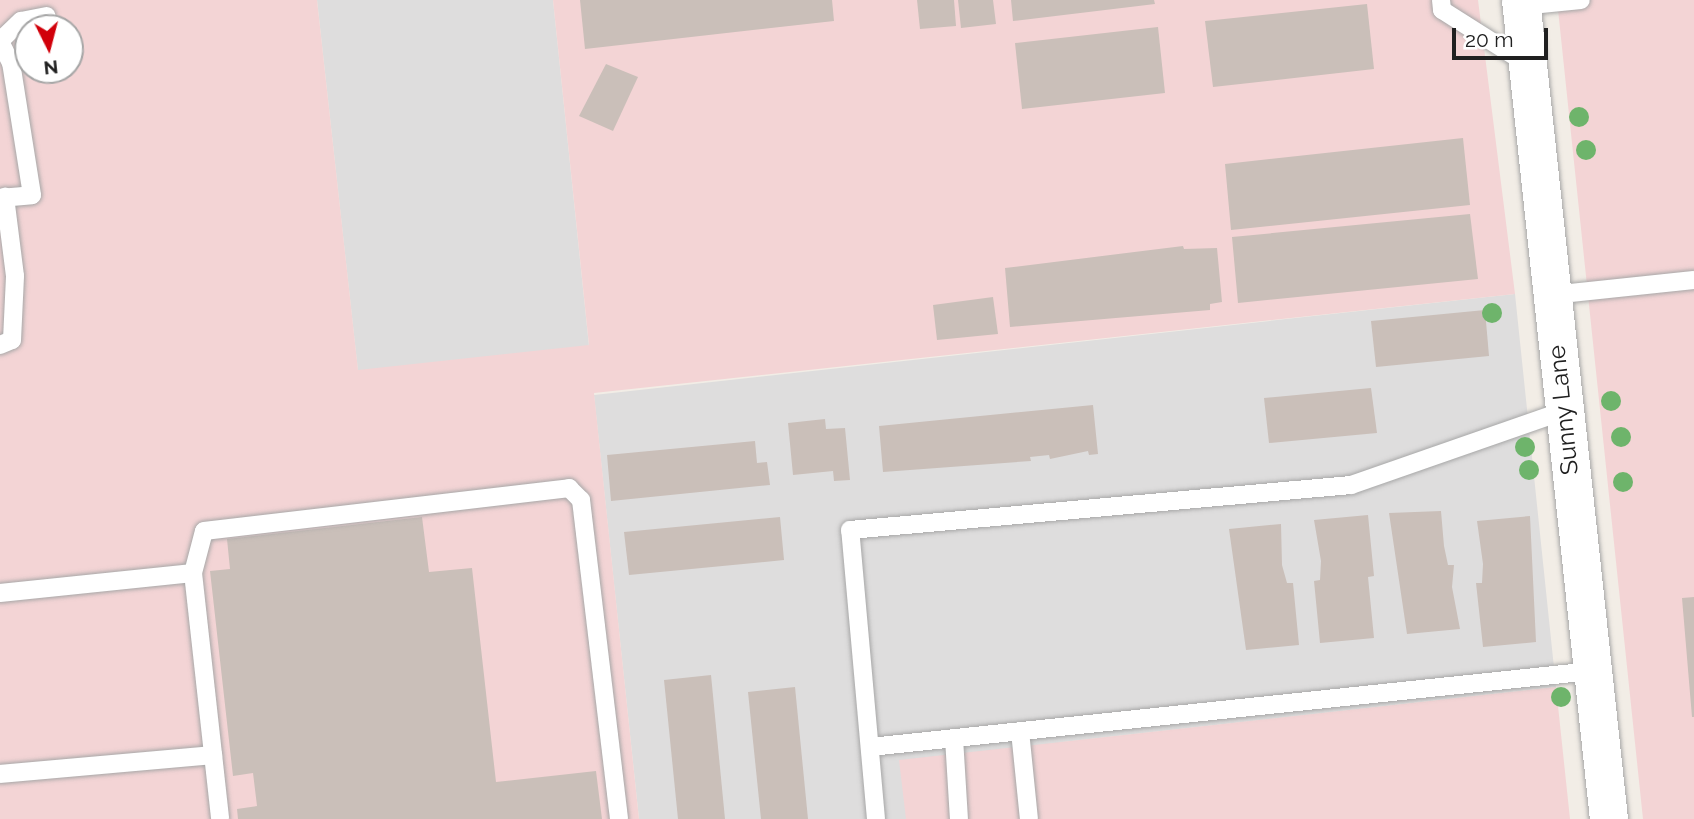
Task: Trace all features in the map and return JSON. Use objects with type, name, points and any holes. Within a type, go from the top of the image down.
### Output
[{"type":"street","name":"Sunny Lane","points":[[1521,3],[1609,819]]},
{"type":"lane","points":[[1441,0],[1442,10],[1527,64]]},
{"type":"lane","points":[[1521,3],[1581,0]]},
{"type":"lane","points":[[14,28],[0,41],[11,63],[14,82]]},
{"type":"lane","points":[[0,345],[12,340],[14,289],[2,197],[32,195],[14,84]]},
{"type":"lane","points":[[1551,295],[1694,280]]},
{"type":"lane","points":[[876,819],[850,530],[1351,485],[1563,411]]},
{"type":"lane","points":[[220,819],[193,573],[204,531],[569,488],[581,500],[619,819]]},
{"type":"lane","points":[[0,593],[193,573]]},
{"type":"lane","points":[[870,747],[1592,671]]},
{"type":"lane","points":[[1020,731],[1029,819]]},
{"type":"lane","points":[[954,738],[959,819]]},
{"type":"lane","points":[[0,774],[213,755]]},
{"type":"shaded area","points":[[0,0],[317,0],[358,370],[589,345],[553,0],[1478,0],[1515,294],[594,393],[639,819],[0,819]]},
{"type":"shaded area","points":[[317,0],[553,0],[589,346],[358,371]]},
{"type":"shaded area","points":[[1557,0],[1694,0],[1694,819],[1643,819]]},
{"type":"shaded area","points":[[1515,294],[1556,687],[1063,742],[906,819],[639,819],[594,395]]},
{"type":"shaded area","points":[[1556,687],[1570,819],[906,819],[899,760]]},
{"type":"building","points":[[580,0],[832,0],[834,21],[585,49]]},
{"type":"building","points":[[917,0],[954,0],[956,26],[920,29]]},
{"type":"building","points":[[958,0],[993,0],[996,24],[961,28]]},
{"type":"building","points":[[1011,0],[1154,0],[1155,4],[1013,21]]},
{"type":"building","points":[[1367,4],[1374,69],[1213,87],[1205,21]]},
{"type":"building","points":[[1158,27],[1165,93],[1022,109],[1015,43]]},
{"type":"building","points":[[606,64],[638,77],[613,131],[579,116]]},
{"type":"building","points":[[1463,138],[1470,205],[1231,230],[1225,164]]},
{"type":"building","points":[[1470,214],[1478,279],[1238,303],[1232,237]]},
{"type":"building","points":[[1183,246],[1184,249],[1217,248],[1222,302],[1210,304],[1210,310],[1010,327],[1005,268]]},
{"type":"building","points":[[993,297],[998,334],[937,340],[933,305]]},
{"type":"building","points":[[1485,310],[1489,356],[1376,367],[1371,321]]},
{"type":"building","points":[[1371,388],[1377,433],[1269,443],[1264,398]]},
{"type":"building","points":[[1093,405],[1098,454],[1089,455],[1088,451],[1050,459],[1049,455],[1030,457],[1031,461],[883,472],[879,426]]},
{"type":"building","points":[[825,419],[826,429],[845,428],[850,480],[834,481],[833,471],[793,475],[788,423]]},
{"type":"building","points":[[755,441],[757,463],[767,462],[770,485],[611,501],[607,455]]},
{"type":"building","points":[[1441,511],[1448,565],[1454,565],[1452,587],[1460,629],[1407,634],[1389,513]]},
{"type":"building","points":[[1368,515],[1374,576],[1368,577],[1374,638],[1320,643],[1314,581],[1320,580],[1321,561],[1314,520]]},
{"type":"building","points":[[1530,516],[1536,642],[1483,647],[1476,583],[1482,583],[1483,564],[1477,521]]},
{"type":"building","points":[[422,517],[429,572],[472,568],[496,782],[596,771],[602,819],[238,819],[237,809],[257,806],[253,773],[233,776],[210,571],[230,569],[227,539]]},
{"type":"building","points":[[780,517],[784,560],[629,575],[624,532]]},
{"type":"building","points":[[1281,524],[1282,565],[1287,583],[1293,583],[1299,645],[1246,650],[1229,529]]},
{"type":"building","points":[[1694,597],[1694,717],[1692,717],[1682,598]]},
{"type":"building","points":[[711,675],[725,819],[678,819],[664,680]]},
{"type":"building","points":[[795,687],[808,819],[761,819],[748,692]]}]
